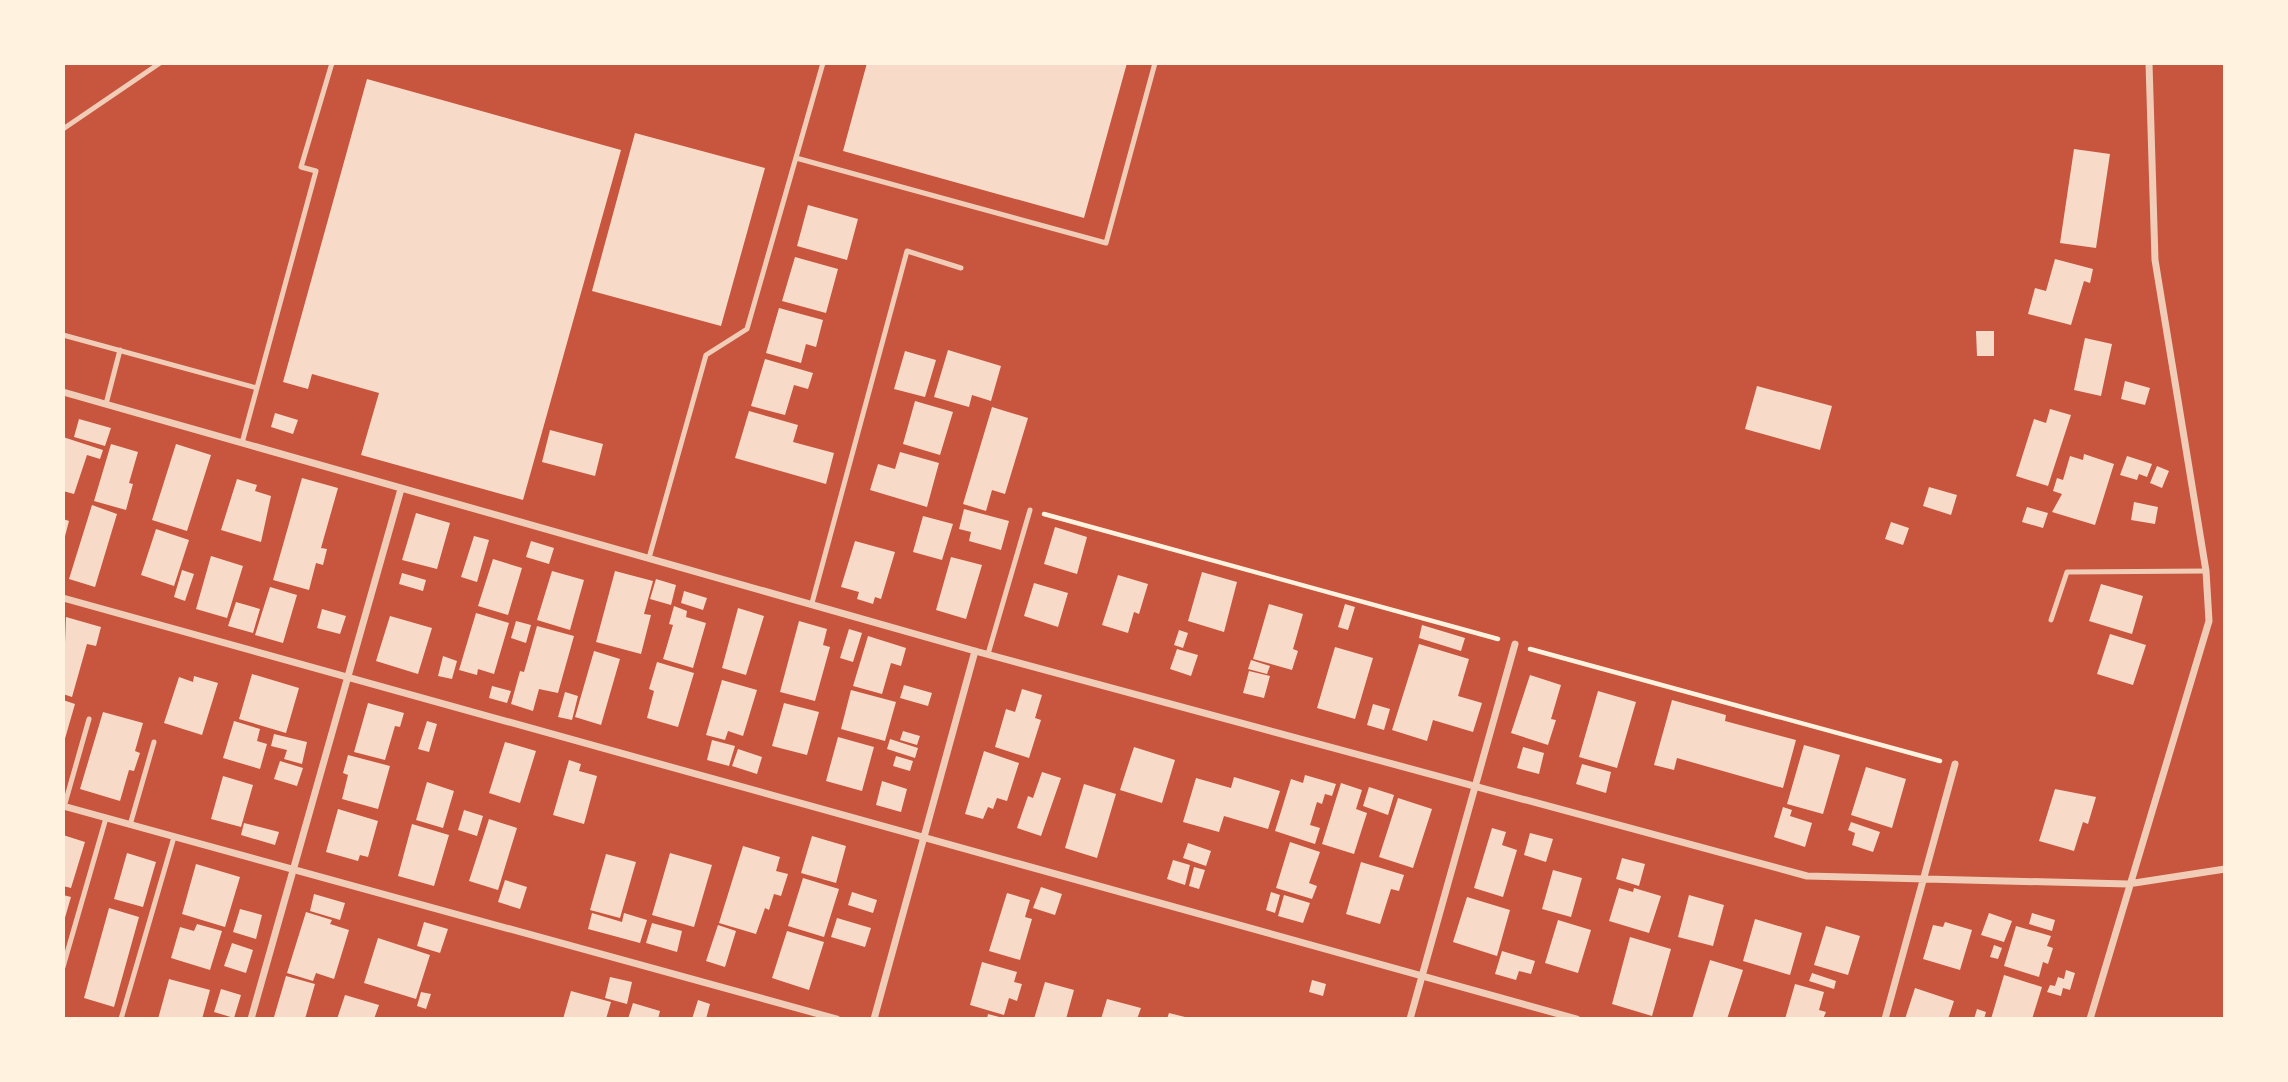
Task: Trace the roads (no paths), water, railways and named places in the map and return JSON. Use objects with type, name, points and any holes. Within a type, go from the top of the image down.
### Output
[{"type":"street","points":[[2090,1019],[2128,884],[2209,621],[2206,571],[2155,260],[2150,63]]},
{"type":"street","points":[[63,392],[975,651],[1473,788],[1807,876],[2128,884],[2225,869]]},
{"type":"street","points":[[251,1019],[401,489]]},
{"type":"street","points":[[63,598],[1577,1019]]},
{"type":"street","points":[[1410,1019],[1515,644]]},
{"type":"street","points":[[874,1019],[975,651]]},
{"type":"street","points":[[1885,1019],[1955,764]]},
{"type":"street","points":[[63,806],[837,1019]]},
{"type":"lane","points":[[63,129],[160,63]]},
{"type":"lane","points":[[242,443],[316,171],[301,167],[332,63]]},
{"type":"lane","points":[[649,558],[706,355],[747,329],[823,63]]},
{"type":"lane","points":[[796,159],[1106,243],[1155,63]]},
{"type":"lane","points":[[812,603],[907,251],[961,268]]},
{"type":"lane","points":[[63,335],[257,388]]},
{"type":"lane","points":[[106,404],[120,350]]},
{"type":"lane","points":[[988,654],[1030,510]]},
{"type":"lane","points":[[2052,620],[2067,572],[2206,571]]},
{"type":"lane","points":[[63,806],[89,719]]},
{"type":"lane","points":[[130,825],[154,743]]},
{"type":"lane","points":[[63,967],[106,818]]},
{"type":"lane","points":[[121,1019],[174,837]]}]
